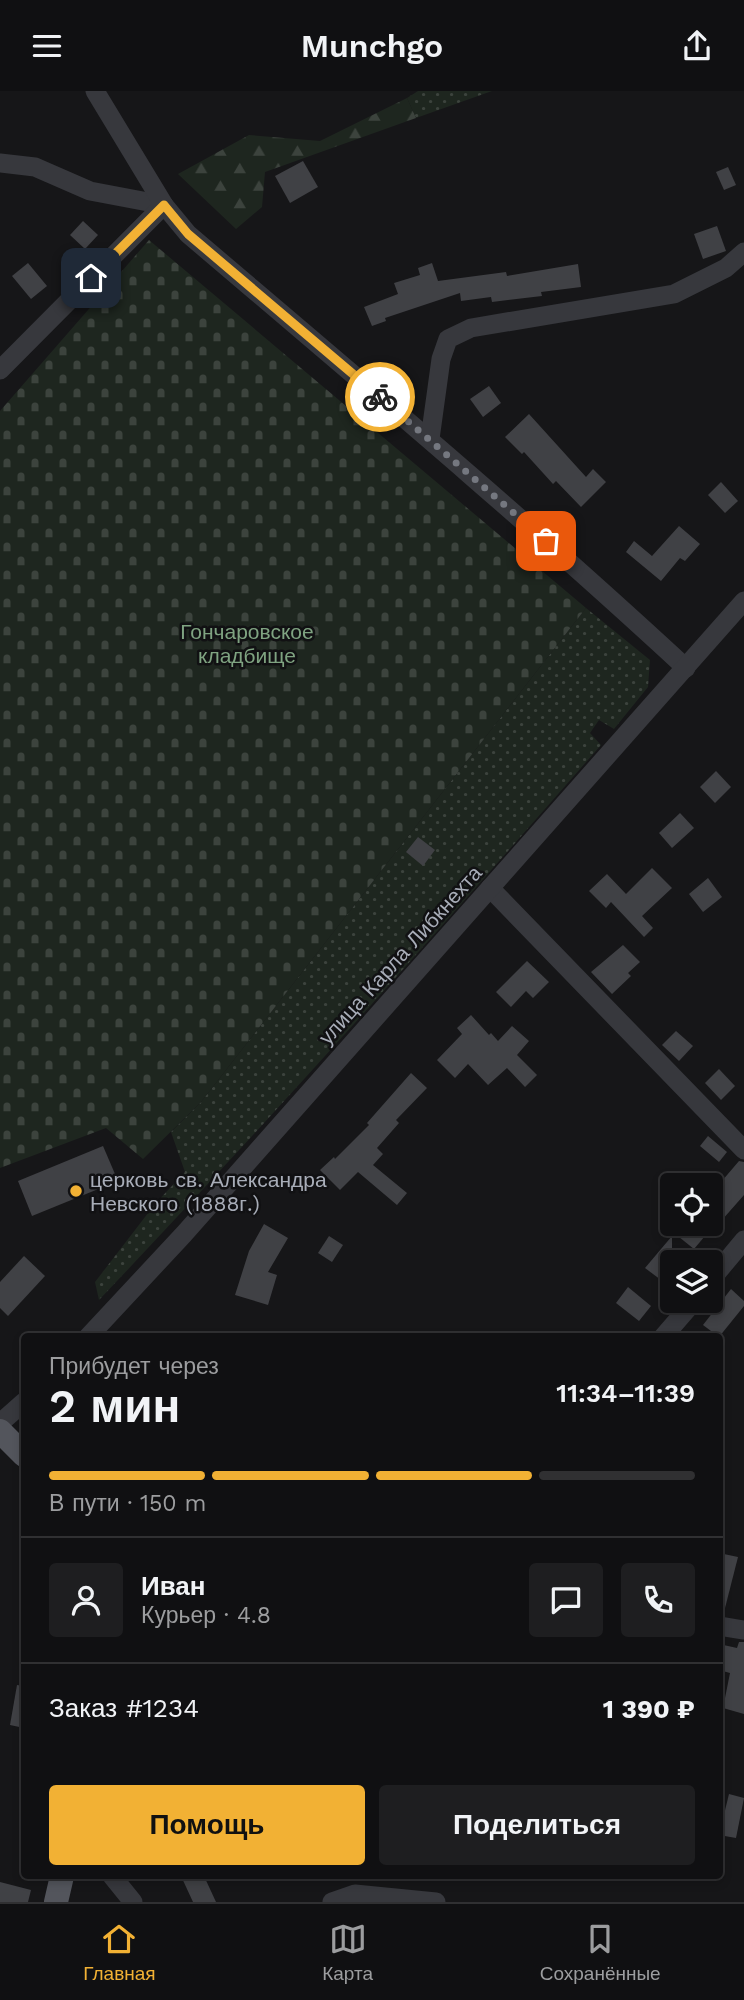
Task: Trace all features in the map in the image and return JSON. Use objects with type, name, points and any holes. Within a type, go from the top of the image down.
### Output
[{"type":"main road","points":[[0,1431],[21,1452]]},
{"type":"main road","points":[[56,1902],[61,1879]]},
{"type":"street","points":[[95,91],[164,205],[188,234],[430,439],[686,668]]},
{"type":"street","points":[[0,163],[35,167],[90,191],[164,205]]},
{"type":"street","points":[[0,370],[164,205]]},
{"type":"street","points":[[430,439],[441,359],[448,339],[471,328],[674,294],[726,268],[744,252]]},
{"type":"street","name":"улица Карла Либкнехта","points":[[92,1333],[184,1234],[744,601]]},
{"type":"street","points":[[491,888],[744,1150]]},
{"type":"street","points":[[723,1265],[744,1240]]},
{"type":"street","points":[[666,1333],[684,1313]]},
{"type":"street","points":[[0,1423],[21,1405]]},
{"type":"street","points":[[723,1627],[744,1630]]},
{"type":"street","points":[[114,1879],[133,1902]]},
{"type":"street","points":[[332,1902],[355,1894],[436,1902]]},
{"type":"green space","points":[[418,91],[492,91],[416,118],[407,98]]},
{"type":"green space","points":[[407,98],[416,118],[265,172],[262,207],[236,229],[178,174],[249,135],[320,141]]},
{"type":"green space","name":"Гончаровское кладбище","points":[[149,240],[586,608],[201,1102],[143,1159],[106,1128],[0,1168],[0,411]]},
{"type":"green space","points":[[586,608],[650,660],[648,687],[614,729],[599,720],[590,733],[601,745],[353,1025],[99,1300],[95,1282],[155,1204],[185,1172],[171,1132],[201,1102]]},
{"type":"building","points":[[303,161],[318,187],[290,203],[275,176]]},
{"type":"building","points":[[728,167],[736,185],[724,190],[716,172]]},
{"type":"building","points":[[83,221],[98,235],[85,249],[70,235]]},
{"type":"building","points":[[717,226],[726,251],[703,259],[694,234]]},
{"type":"building","points":[[28,263],[47,286],[31,299],[12,276]]},
{"type":"building","points":[[432,263],[438,281],[506,272],[507,276],[578,264],[581,287],[541,292],[542,296],[492,302],[491,297],[461,301],[460,293],[385,318],[386,321],[372,326],[364,307],[398,294],[394,283],[420,275],[418,268]]},
{"type":"building","points":[[489,386],[501,403],[483,417],[470,399]]},
{"type":"building","points":[[529,414],[586,477],[593,469],[606,482],[581,507],[556,481],[553,484],[524,452],[522,454],[505,437]]},
{"type":"building","points":[[721,482],[738,501],[725,513],[708,495]]},
{"type":"building","points":[[679,526],[700,544],[685,561],[680,558],[661,581],[626,552],[634,541],[652,556]]},
{"type":"building","points":[[716,771],[731,787],[715,803],[700,787]]},
{"type":"building","points":[[680,813],[694,828],[672,848],[659,833]]},
{"type":"building","points":[[418,837],[435,850],[423,866],[406,852]]},
{"type":"building","points":[[652,868],[672,888],[642,916],[653,928],[644,937],[611,902],[606,908],[589,891],[607,874],[626,894]]},
{"type":"building","points":[[708,878],[722,897],[703,912],[689,894]]},
{"type":"building","points":[[623,945],[640,962],[628,973],[631,976],[612,994],[591,972]]},
{"type":"building","points":[[527,961],[549,982],[533,998],[526,991],[511,1007],[496,992]]},
{"type":"building","points":[[471,1015],[498,1041],[512,1026],[529,1041],[517,1055],[537,1075],[525,1087],[507,1068],[488,1085],[468,1064],[455,1078],[437,1060],[462,1034],[457,1028]]},
{"type":"building","points":[[676,1031],[693,1046],[679,1061],[662,1045]]},
{"type":"building","points":[[719,1069],[735,1086],[721,1100],[705,1083]]},
{"type":"building","points":[[411,1073],[427,1088],[396,1120],[399,1123],[377,1148],[383,1154],[373,1165],[407,1193],[397,1205],[358,1172],[340,1190],[320,1170],[369,1125],[367,1123]]},
{"type":"building","points":[[708,1136],[727,1152],[719,1162],[700,1146]]},
{"type":"building","points":[[103,1146],[118,1181],[32,1216],[18,1181]]},
{"type":"building","points":[[739,1161],[744,1162],[744,1195],[723,1219],[723,1180]]},
{"type":"building","points":[[264,1224],[288,1238],[268,1272],[277,1275],[268,1305],[235,1295],[249,1251]]},
{"type":"building","points":[[329,1236],[343,1245],[332,1262],[318,1253]]},
{"type":"building","points":[[672,1236],[672,1250],[660,1250]]},
{"type":"building","points":[[678,1236],[705,1236],[694,1249]]},
{"type":"building","points":[[660,1250],[660,1279],[645,1268]]},
{"type":"building","points":[[24,1256],[45,1276],[8,1316],[0,1308],[0,1282]]},
{"type":"building","points":[[628,1287],[651,1306],[639,1321],[616,1303]]},
{"type":"building","points":[[731,1289],[744,1301],[744,1306],[722,1333],[714,1333],[703,1325],[712,1313],[723,1313],[723,1299]]},
{"type":"building","points":[[723,1554],[738,1557],[723,1612]]},
{"type":"building","points":[[739,1642],[744,1642],[744,1714],[723,1708],[730,1673],[723,1671],[723,1645],[737,1648]]},
{"type":"building","points":[[17,1685],[21,1686],[21,1727],[10,1725]]},
{"type":"building","points":[[729,1794],[744,1798],[736,1838],[723,1836],[723,1819]]},
{"type":"building","points":[[182,1879],[205,1879],[216,1902],[193,1902]]},
{"type":"building","points":[[0,1882],[31,1890],[28,1902],[0,1902]]},
{"type":"way so far","points":[[380,397],[546,541]]},
{"type":"place","name":"церковь св. Александра Невского (1888г.)","points":[[76,1191]]},
{"type":"route","points":[[91,278],[164,205],[188,234],[380,397]]}]
